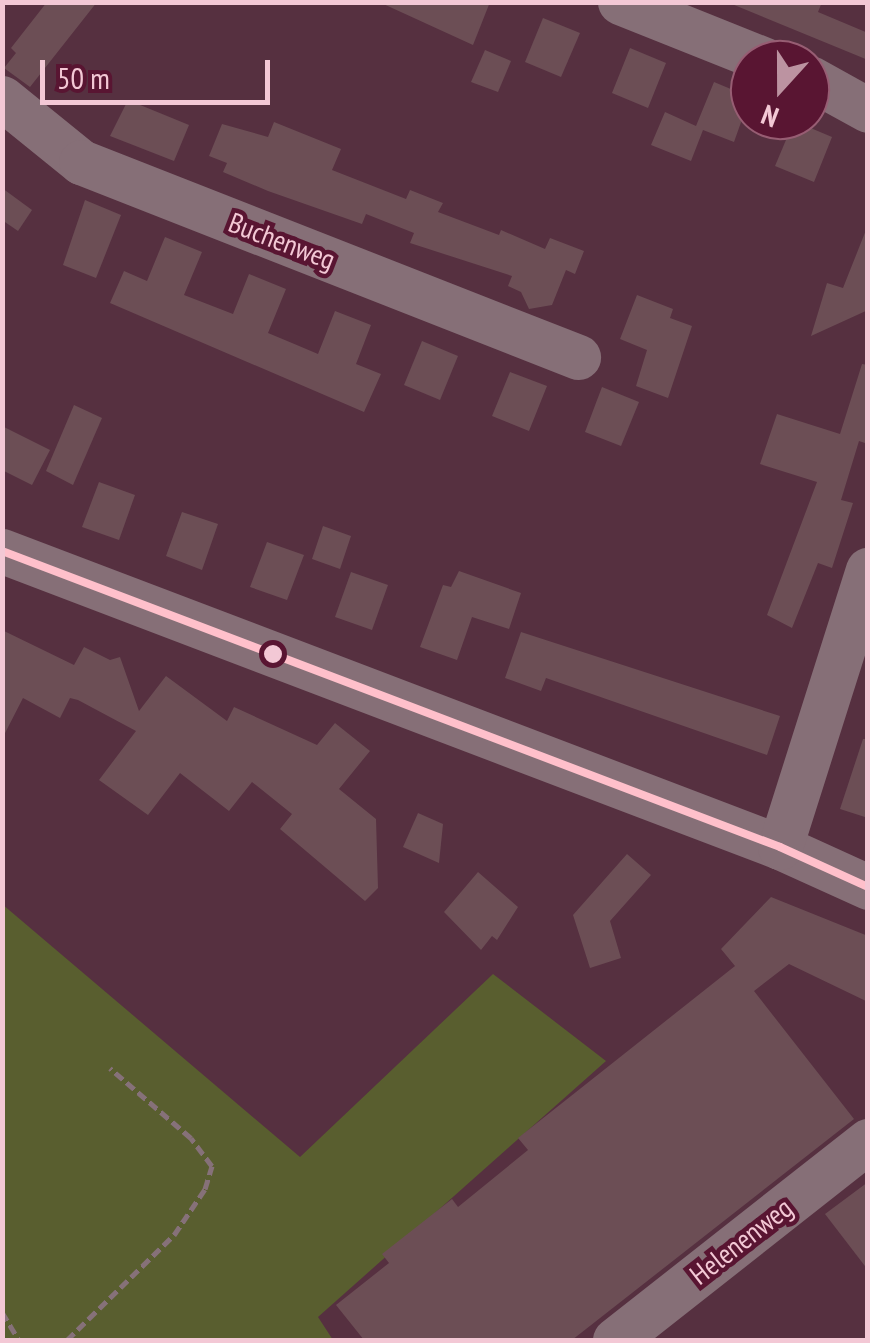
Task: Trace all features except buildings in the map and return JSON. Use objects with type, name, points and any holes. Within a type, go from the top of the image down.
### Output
[{"type":"street","points":[[620,2],[730,46]]},
{"type":"street","points":[[830,89],[868,110]]},
{"type":"street","name":"Buchenweg","points":[[2,98],[81,162],[578,356]]},
{"type":"street","points":[[2,551],[780,847],[868,887]]},
{"type":"street","points":[[780,847],[868,570]]},
{"type":"street","name":"Helenenweg","points":[[615,1340],[868,1141]]},
{"type":"path","points":[[67,1340],[174,1235],[205,1189],[212,1166],[192,1138],[110,1068]]},
{"type":"path","points":[[2,1312],[19,1340]]},
{"type":"green space","points":[[2,904],[300,1157],[493,974],[606,1061],[318,1317],[333,1340],[3,1340]]},
{"type":"transit line","points":[[2,551],[780,847],[868,887]]}]
